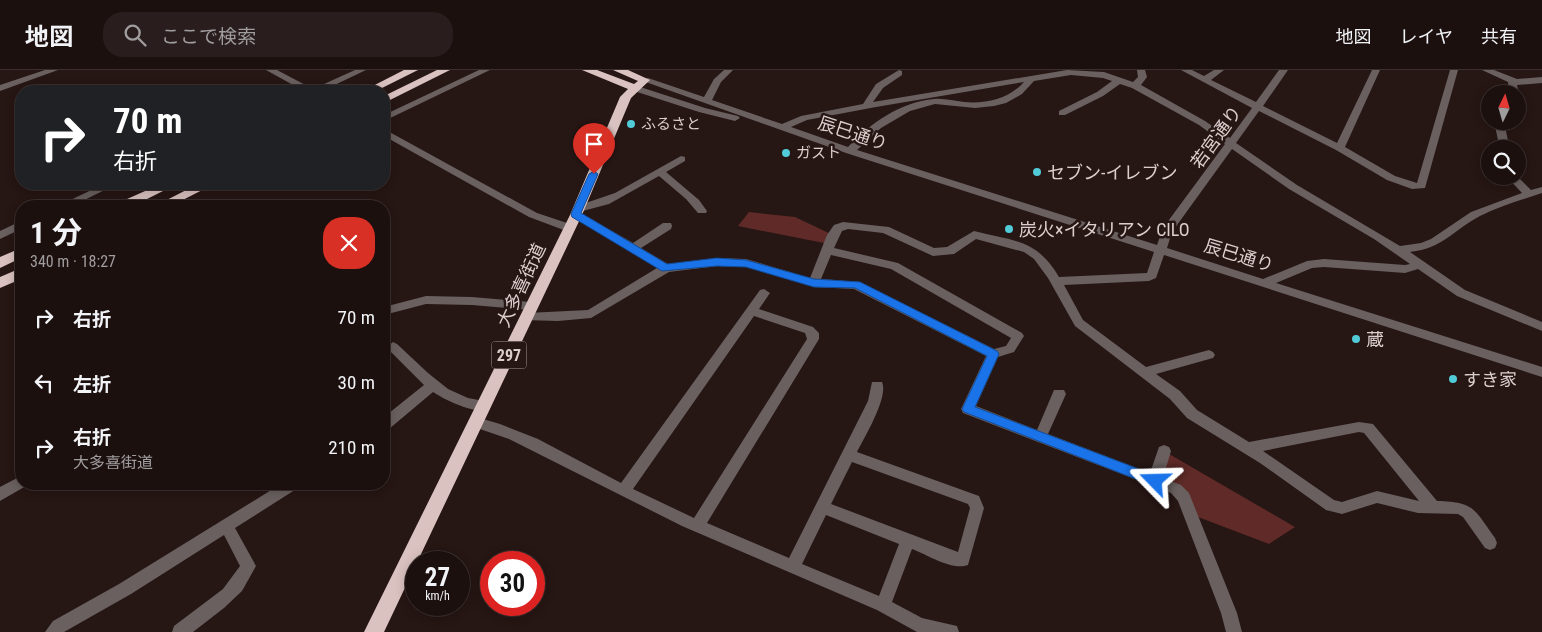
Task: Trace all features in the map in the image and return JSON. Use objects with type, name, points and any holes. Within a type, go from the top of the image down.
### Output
[{"type":"highway","points":[[381,85],[413,70]]},
{"type":"highway","points":[[390,97],[445,70]]},
{"type":"highway","points":[[587,70],[639,84]]},
{"type":"highway","points":[[618,70],[639,84]]},
{"type":"highway","name":"大多喜街道","points":[[374,632],[574,217],[626,97],[639,84]]},
{"type":"highway","points":[[136,200],[158,190]]},
{"type":"highway","points":[[174,200],[195,190]]},
{"type":"highway","points":[[0,263],[15,257]]},
{"type":"highway","points":[[0,283],[15,276]]},
{"type":"street","points":[[0,88],[54,70]]},
{"type":"street","points":[[270,70],[299,85]]},
{"type":"street","points":[[328,85],[362,70]]},
{"type":"street","points":[[390,115],[486,70]]},
{"type":"street","points":[[708,100],[716,81],[729,70]]},
{"type":"street","points":[[1136,86],[1143,77],[1141,70]]},
{"type":"street","points":[[1186,70],[1257,108],[1340,148],[1410,186],[1421,186],[1454,70]]},
{"type":"street","points":[[1205,80],[1220,70]]},
{"type":"street","name":"若宮通り","points":[[1056,281],[1145,278],[1152,275],[1167,231],[1284,70]]},
{"type":"street","points":[[1340,148],[1376,70]]},
{"type":"street","points":[[1486,70],[1512,81],[1542,81]]},
{"type":"street","points":[[782,128],[804,118],[867,105],[1031,79],[1069,71],[1099,72],[1136,86],[1202,123],[1293,187],[1398,250],[1461,293],[1542,327]]},
{"type":"street","points":[[867,105],[871,95],[881,83],[899,73]]},
{"type":"street","points":[[850,151],[872,128],[904,110],[934,101],[978,106],[991,104],[1010,98],[1026,88],[1031,79]]},
{"type":"street","points":[[1062,114],[1092,99],[1119,80]]},
{"type":"street","points":[[1512,81],[1513,85]]},
{"type":"street","name":"辰巳通り","points":[[639,84],[708,100],[850,151],[1266,282],[1542,372]]},
{"type":"street","name":"辰巳通り","points":[[639,84],[702,110],[782,128]]},
{"type":"street","points":[[390,135],[533,215],[574,217],[634,248],[666,268]]},
{"type":"street","points":[[574,217],[681,159]]},
{"type":"street","points":[[659,171],[700,205],[702,211]]},
{"type":"street","points":[[1520,185],[1528,193]]},
{"type":"street","points":[[76,200],[99,190]]},
{"type":"street","points":[[1398,250],[1423,247],[1435,242],[1475,214],[1528,193],[1542,190]]},
{"type":"street","points":[[814,283],[838,228],[848,225],[885,230],[933,252],[950,251],[974,235],[1028,249],[1038,256],[1056,281],[1079,323],[1175,395],[1192,414],[1247,448],[1332,506],[1342,508],[1377,497],[1418,507],[1459,508],[1468,512],[1490,543]]},
{"type":"street","points":[[634,248],[667,226]]},
{"type":"street","points":[[0,235],[15,228]]},
{"type":"street","points":[[390,309],[426,300],[472,300],[558,318],[591,314],[666,268],[717,262],[746,263],[814,283],[856,285],[993,354],[1010,349],[1018,336],[894,266],[827,250]]},
{"type":"street","points":[[1266,282],[1311,264],[1324,263],[1404,269],[1420,265]]},
{"type":"street","points":[[622,491],[764,293]]},
{"type":"street","points":[[698,525],[813,339],[813,333],[809,330],[751,311]]},
{"type":"street","points":[[393,347],[431,386],[462,403],[484,406]]},
{"type":"street","points":[[993,354],[968,409],[1176,489],[1184,497],[1229,613],[1234,632]]},
{"type":"street","points":[[1145,372],[1209,355]]},
{"type":"street","points":[[390,420],[431,386]]},
{"type":"street","points":[[793,566],[874,401],[877,386]]},
{"type":"street","points":[[1040,437],[1059,394]]},
{"type":"street","points":[[476,422],[491,426],[564,459],[622,491],[883,605],[916,628],[951,632]]},
{"type":"street","points":[[1247,448],[1359,427],[1368,428],[1432,507]]},
{"type":"street","points":[[1155,481],[1164,450]]},
{"type":"street","points":[[822,507],[955,559],[963,560],[977,508],[974,500],[848,455]]},
{"type":"street","points":[[0,495],[15,486]]},
{"type":"street","points":[[53,632],[59,626],[125,589],[283,490]]},
{"type":"street","points":[[180,632],[235,588],[246,573],[248,566],[226,525]]},
{"type":"street","points":[[883,605],[908,541]]},
{"type":"shaded area","points":[[749,212],[795,217],[833,235],[829,244],[738,226]]},
{"type":"shaded area","points":[[1164,451],[1295,527],[1269,544],[1190,514],[1184,497],[1155,481]]},
{"type":"place","name":"ふるさと","points":[[631,124]]},
{"type":"place","name":"ガスト","points":[[786,153]]},
{"type":"place","name":"セブン-イレブン","points":[[1037,172]]},
{"type":"place","name":"炭火×イタリアン CILO","points":[[1009,229]]},
{"type":"place","name":"蔵","points":[[1356,339]]},
{"type":"place","name":"すき家","points":[[1453,379]]},
{"type":"route","points":[[594,174],[576,214],[666,268],[717,262],[746,263],[814,283],[856,285],[957,334],[993,354],[968,409],[1155,481]]}]
